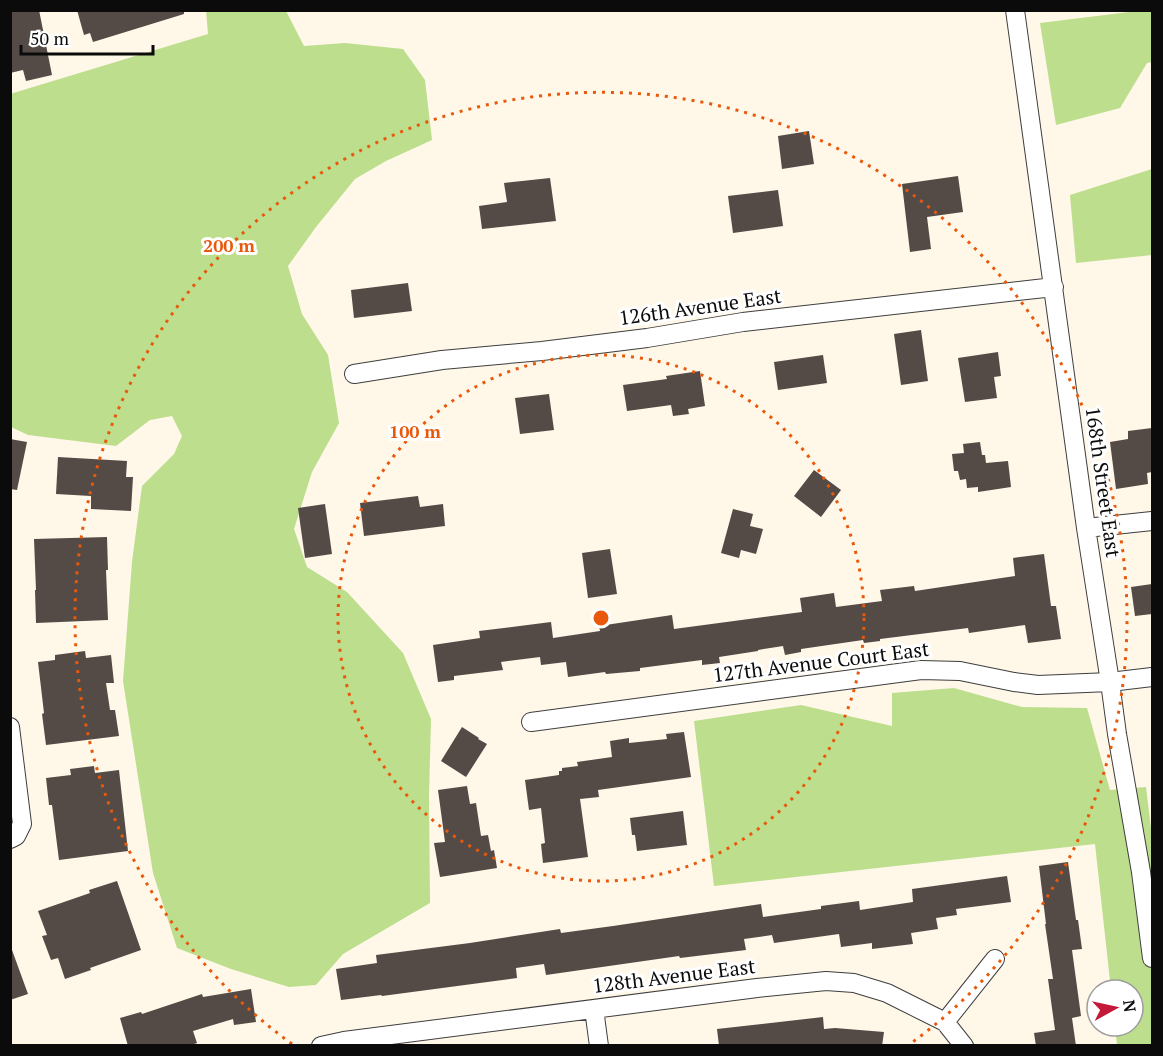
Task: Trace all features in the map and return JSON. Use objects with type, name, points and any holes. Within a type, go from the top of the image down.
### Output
[{"type":"street","name":"168th Street East","points":[[1015,10],[1086,528],[1117,734],[1141,872],[1152,958]]},
{"type":"street","name":"126th Avenue East","points":[[354,374],[442,360],[647,339],[743,322],[1054,287]]},
{"type":"street","points":[[1086,528],[1152,521]]},
{"type":"street","name":"127th Avenue Court East","points":[[531,722],[921,670],[960,671],[1038,685],[1110,682],[1152,677]]},
{"type":"street","points":[[10,727],[22,824],[16,836],[10,839]]},
{"type":"street","points":[[964,1046],[945,1022],[994,959]]},
{"type":"street","name":"128th Avenue East","points":[[321,1046],[344,1041],[378,1041],[757,988],[826,981],[854,983],[887,993],[945,1022]]},
{"type":"street","points":[[594,1010],[599,1046]]},
{"type":"green space","points":[[206,10],[286,11],[304,46],[345,43],[403,49],[425,80],[432,140],[386,161],[355,179],[288,266],[302,314],[328,355],[339,423],[312,472],[294,529],[307,567],[347,592],[403,653],[431,719],[430,903],[343,954],[316,985],[289,987],[231,969],[177,948],[153,873],[123,681],[132,562],[142,486],[174,454],[182,436],[172,416],[150,420],[116,446],[28,435],[11,427],[10,94],[208,34]]},
{"type":"green space","points":[[1152,11],[1152,62],[1147,63],[1120,108],[1056,125],[1040,23]]},
{"type":"green space","points":[[1152,169],[1152,255],[1076,263],[1070,195]]},
{"type":"green space","points":[[954,688],[1022,707],[1087,708],[1110,790],[1146,787],[1152,837],[1152,1045],[1117,1045],[1116,1038],[1145,1038],[1145,978],[1110,978],[1095,844],[714,886],[694,721],[801,705],[892,726],[892,693]]},
{"type":"building","points":[[10,10],[39,10],[52,75],[26,81],[23,70],[10,73]]},
{"type":"building","points":[[77,10],[184,10],[184,14],[93,42],[90,33],[84,35]]},
{"type":"building","points":[[809,131],[814,164],[782,169],[778,136]]},
{"type":"building","points":[[958,176],[963,212],[927,217],[931,249],[910,252],[902,184]]},
{"type":"building","points":[[550,178],[556,221],[482,229],[479,206],[507,202],[504,183]]},
{"type":"building","points":[[778,190],[783,226],[733,233],[728,196]]},
{"type":"building","points":[[408,283],[412,311],[354,318],[351,290]]},
{"type":"building","points":[[921,330],[928,381],[901,385],[894,334]]},
{"type":"building","points":[[998,352],[1001,376],[994,377],[997,398],[965,402],[958,358]]},
{"type":"building","points":[[823,355],[827,383],[778,390],[774,362]]},
{"type":"building","points":[[700,371],[705,406],[688,409],[689,414],[673,416],[671,405],[627,411],[623,385],[667,379],[666,376]]},
{"type":"building","points":[[549,394],[554,430],[520,434],[515,398]]},
{"type":"building","points":[[1152,428],[1152,472],[1147,473],[1148,484],[1116,489],[1110,442],[1128,439],[1128,431]]},
{"type":"building","points":[[10,439],[27,442],[17,490],[10,489]]},
{"type":"building","points":[[980,442],[986,463],[1008,461],[1011,487],[978,492],[978,487],[967,488],[966,479],[960,480],[958,471],[954,471],[952,454],[964,453],[963,444]]},
{"type":"building","points":[[58,457],[127,461],[126,477],[133,477],[131,511],[91,509],[91,496],[56,494]]},
{"type":"building","points":[[814,470],[841,490],[821,517],[794,496]]},
{"type":"building","points":[[418,496],[420,507],[443,504],[445,526],[364,536],[360,503]]},
{"type":"building","points":[[325,504],[332,554],[305,558],[298,508]]},
{"type":"building","points":[[733,509],[753,514],[750,526],[763,529],[756,554],[741,550],[739,558],[721,553]]},
{"type":"building","points":[[107,537],[108,620],[36,623],[34,539]]},
{"type":"building","points":[[610,549],[617,594],[588,598],[582,553]]},
{"type":"building","points":[[1044,554],[1051,606],[1056,606],[1061,639],[1028,643],[1025,625],[969,633],[968,628],[880,639],[880,641],[864,643],[863,640],[801,649],[801,652],[785,655],[783,646],[719,657],[720,663],[702,665],[702,660],[640,668],[640,671],[606,674],[605,672],[568,677],[566,662],[541,665],[540,657],[501,662],[503,670],[454,676],[454,680],[438,682],[433,645],[480,638],[479,631],[551,622],[553,638],[600,631],[599,626],[672,615],[674,629],[802,612],[800,598],[834,593],[836,607],[882,601],[880,590],[914,586],[915,591],[1015,576],[1013,558]]},
{"type":"building","points":[[1152,584],[1152,614],[1135,616],[1131,587]]},
{"type":"building","points":[[85,651],[86,658],[111,655],[114,683],[106,683],[110,710],[115,710],[119,736],[46,745],[38,662],[55,660],[55,655]]},
{"type":"building","points":[[462,727],[487,744],[466,777],[441,761]]},
{"type":"building","points":[[684,732],[691,777],[598,790],[599,797],[580,799],[588,857],[543,863],[541,844],[545,843],[541,808],[529,810],[525,780],[559,775],[562,768],[578,766],[577,762],[612,757],[610,741],[629,738],[629,743],[667,739],[666,734]]},
{"type":"building","points":[[94,766],[95,773],[119,770],[128,851],[59,860],[46,778],[71,775],[70,769]]},
{"type":"building","points":[[467,786],[470,804],[476,803],[481,836],[488,835],[491,851],[494,850],[497,868],[440,877],[434,843],[445,842],[438,790]]},
{"type":"building","points":[[683,811],[687,845],[637,851],[630,818]]},
{"type":"building","points":[[1068,862],[1082,949],[1072,950],[1081,1016],[1072,1018],[1076,1046],[1036,1046],[1034,1033],[1055,1030],[1048,979],[1053,979],[1039,866]]},
{"type":"building","points":[[1007,876],[1011,902],[956,909],[957,915],[936,918],[938,929],[911,933],[913,944],[872,949],[872,943],[841,947],[839,934],[774,943],[772,935],[744,939],[746,950],[680,958],[679,956],[546,975],[544,964],[516,968],[517,978],[341,1000],[336,969],[377,963],[376,955],[560,929],[561,933],[761,904],[763,917],[859,901],[860,910],[913,902],[912,889]]},
{"type":"building","points":[[117,881],[141,950],[65,979],[58,958],[51,960],[42,936],[47,935],[38,911]]},
{"type":"building","points":[[12,950],[28,994],[10,1000],[10,951]]},
{"type":"building","points":[[251,989],[256,1022],[234,1025],[233,1019],[193,1031],[197,1043],[189,1046],[128,1046],[120,1018],[141,1012],[142,1014],[202,994],[203,997]]},
{"type":"building","points":[[823,1017],[824,1029],[884,1032],[882,1046],[719,1046],[717,1029]]}]
